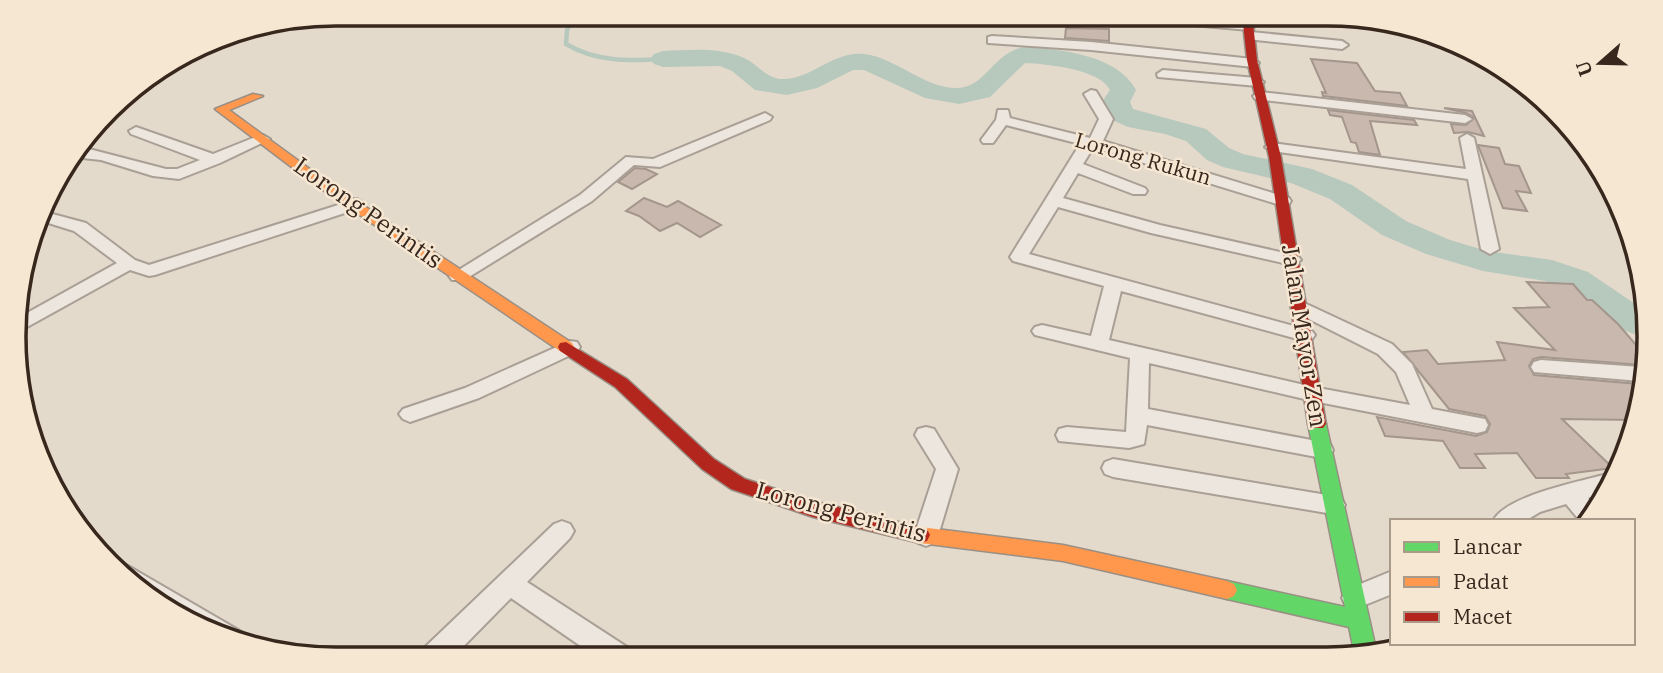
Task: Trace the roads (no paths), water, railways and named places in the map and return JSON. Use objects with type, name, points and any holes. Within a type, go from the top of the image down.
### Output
[{"type":"street","name":"Jalan Mayor Zen","points":[[1249,26],[1258,89],[1283,201],[1322,450],[1364,644]]},
{"type":"street","points":[[1254,26],[1342,45]]},
{"type":"street","points":[[992,40],[1091,46],[1253,63]]},
{"type":"street","points":[[1163,74],[1465,119]]},
{"type":"street","points":[[1091,94],[1106,119],[1052,200],[1019,257],[1306,335]]},
{"type":"street","name":"Lorong Perintis","points":[[257,96],[221,109],[318,181],[621,383],[708,464],[738,484],[814,509],[926,536],[1063,553],[1356,609]]},
{"type":"street","points":[[458,276],[586,198],[631,160],[655,164],[765,117]]},
{"type":"street","name":"Lorong Rukun","points":[[988,140],[1003,117],[1283,201]]},
{"type":"street","points":[[136,131],[215,160]]},
{"type":"street","points":[[1466,138],[1490,249]]},
{"type":"street","points":[[87,152],[97,152],[173,174],[215,160],[263,139]]},
{"type":"street","points":[[1274,152],[1475,175]]},
{"type":"street","points":[[1074,166],[1139,191]]},
{"type":"street","points":[[1052,200],[1292,260]]},
{"type":"street","points":[[50,218],[80,228],[129,264],[144,271],[153,271],[356,204]]},
{"type":"street","points":[[27,321],[129,264]]},
{"type":"street","points":[[1098,344],[1114,284]]},
{"type":"street","points":[[1300,307],[1385,349],[1405,369],[1424,414]]},
{"type":"street","points":[[1042,331],[1313,394],[1477,425]]},
{"type":"street","points":[[410,414],[472,393],[570,347]]},
{"type":"street","points":[[1067,435],[1133,440],[1136,438],[1140,353]]},
{"type":"street","points":[[1541,367],[1634,374]]},
{"type":"street","points":[[1137,415],[1322,450]]},
{"type":"street","points":[[926,435],[947,469],[926,536]]},
{"type":"street","points":[[1113,468],[1333,505]]},
{"type":"street","points":[[1508,519],[1533,505],[1598,486]]},
{"type":"street","points":[[1572,495],[1584,509]]},
{"type":"street","points":[[444,647],[562,531]]},
{"type":"street","points":[[509,583],[604,647]]},
{"type":"street","points":[[1356,609],[1390,584]]},
{"type":"waterway","points":[[569,26],[566,44],[577,50],[613,59],[663,59]]},
{"type":"waterway","points":[[663,59],[723,59],[741,66],[761,82],[777,87],[798,86],[845,64],[865,62],[889,70],[934,92],[959,96],[981,91],[1018,56],[1046,57],[1088,66],[1099,69],[1118,81],[1123,90],[1116,102],[1122,114],[1138,121],[1171,126],[1196,135],[1218,154],[1234,161],[1301,176],[1341,192],[1394,228],[1438,247],[1483,261],[1552,271],[1575,280],[1626,317],[1636,321]]}]
